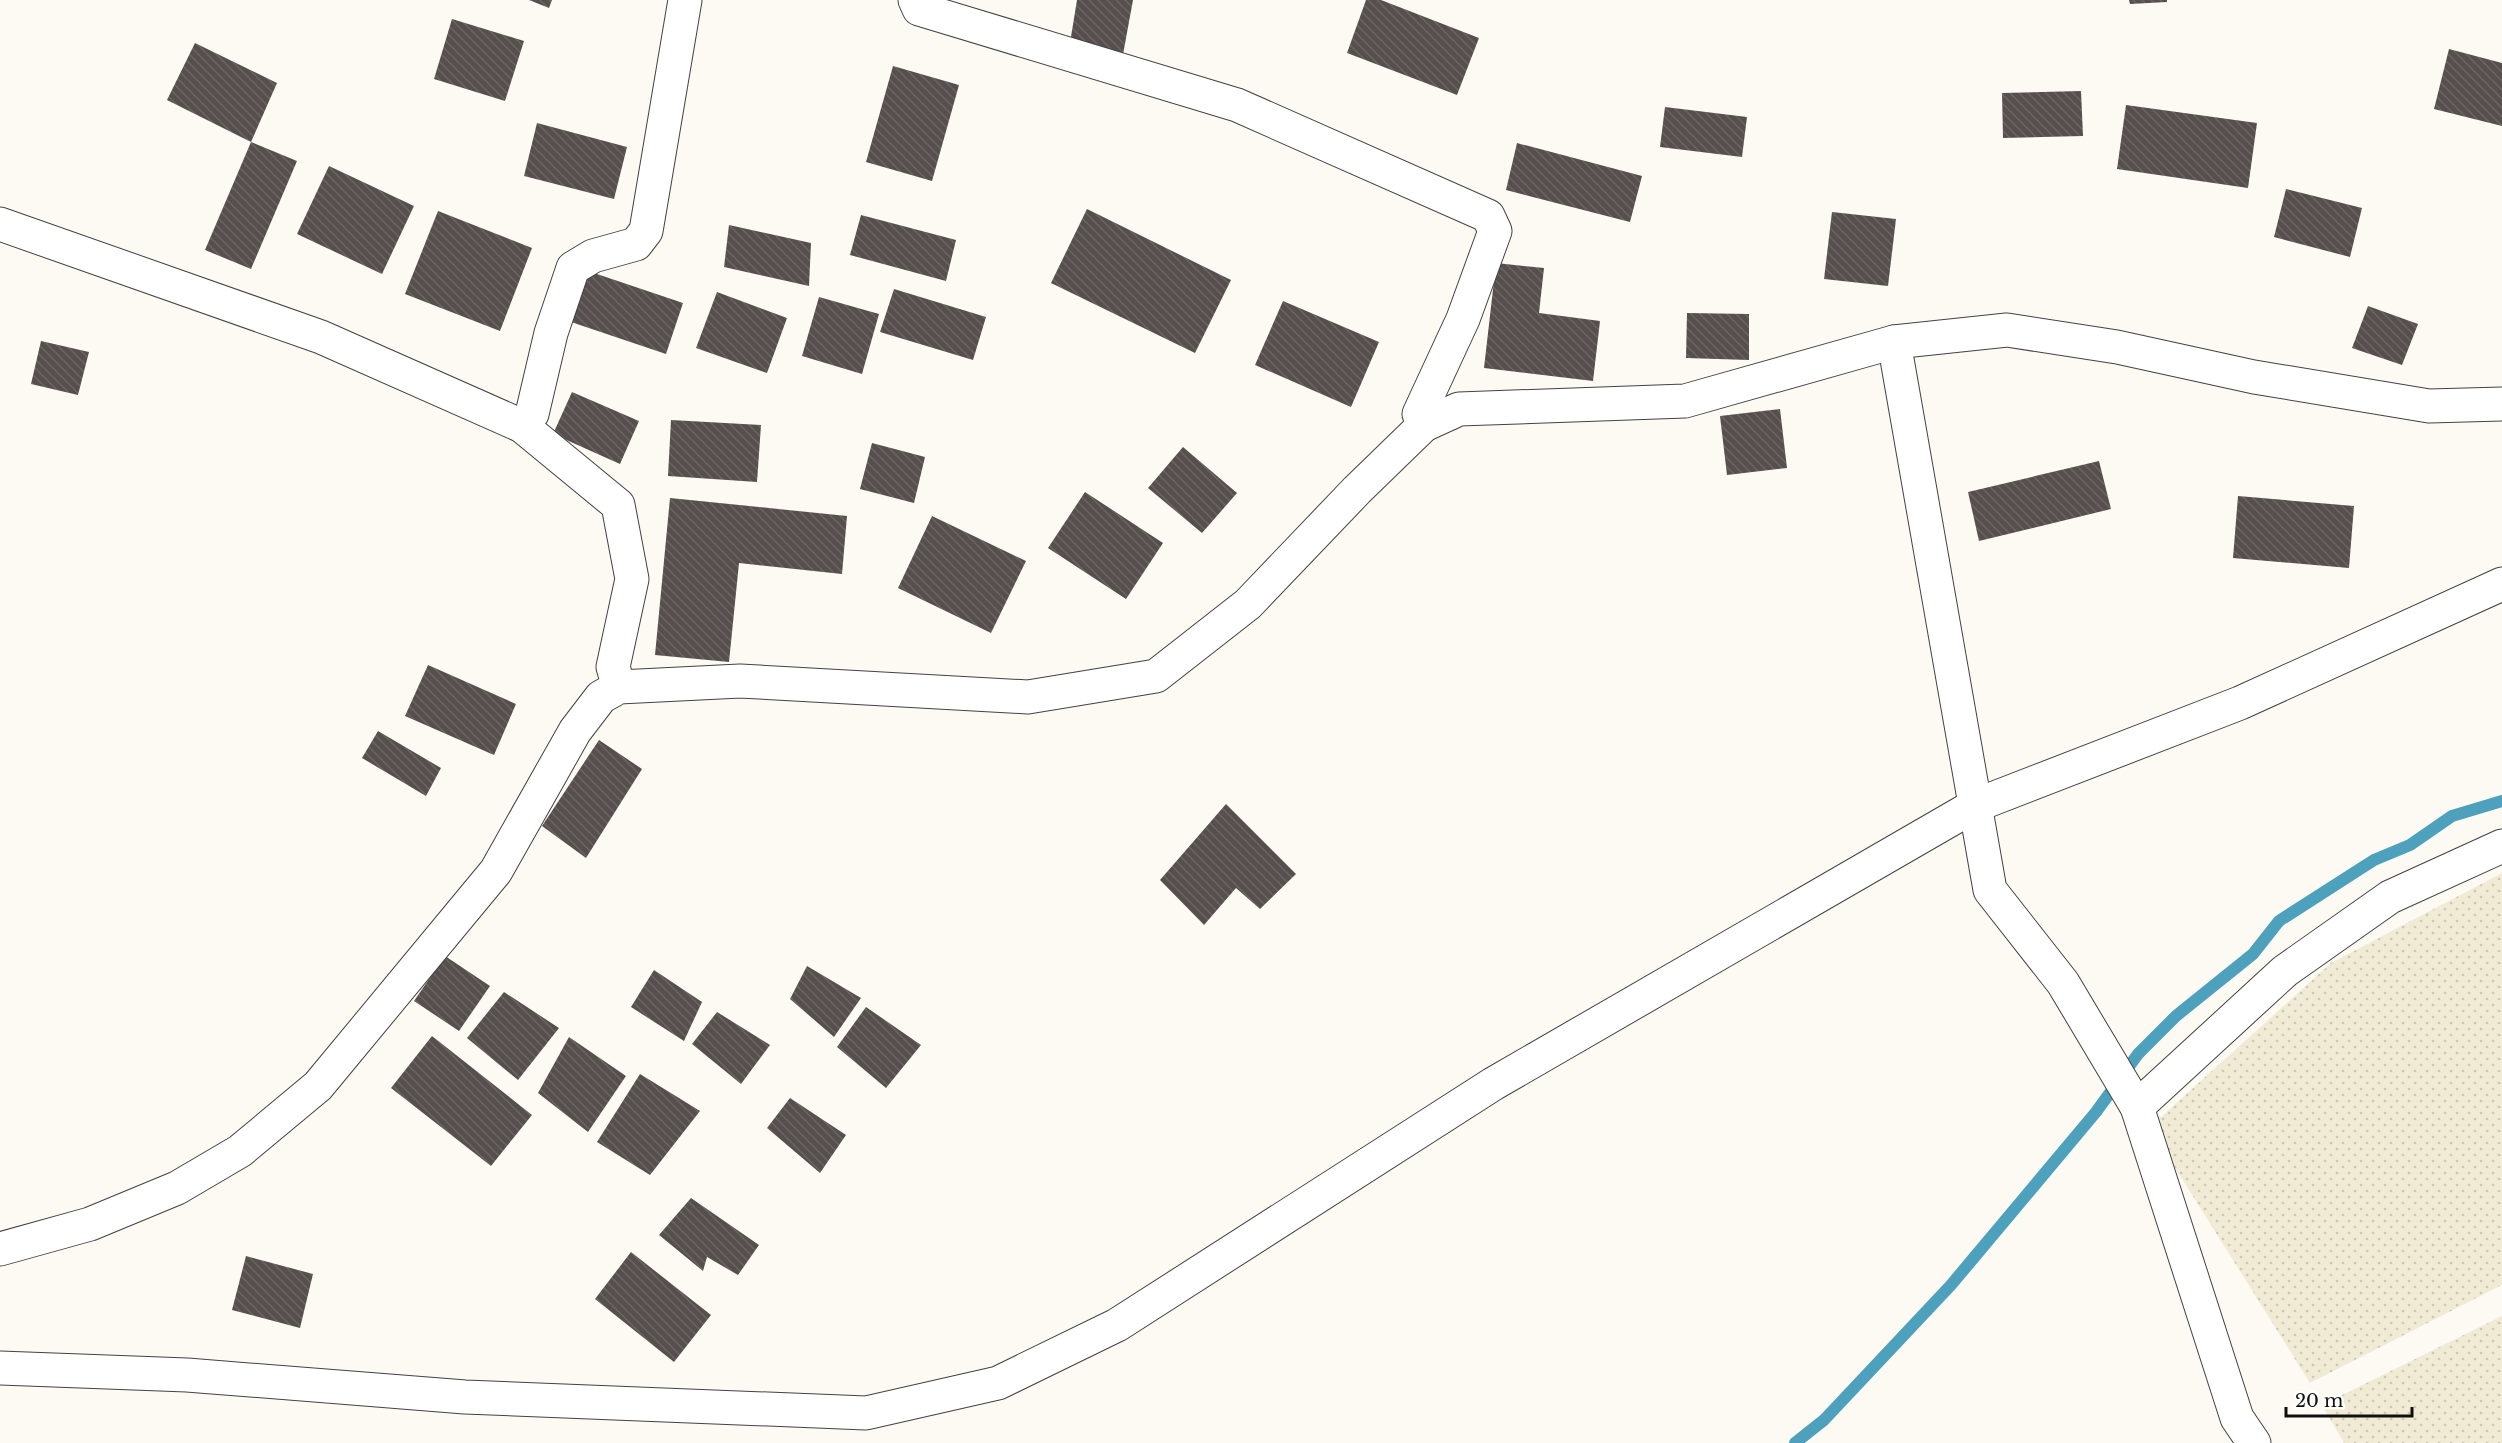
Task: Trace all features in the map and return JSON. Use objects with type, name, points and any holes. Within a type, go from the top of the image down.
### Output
[{"type":"street","points":[[522,426],[532,414],[551,333],[573,268],[593,256],[636,244],[646,231],[685,0]]},
{"type":"street","points":[[915,0],[919,9],[1237,105],[1488,216],[1495,231],[1463,319],[1419,414],[1424,425]]},
{"type":"street","points":[[0,224],[321,337],[522,426],[618,505],[632,579],[613,667],[619,687]]},
{"type":"street","points":[[0,1249],[90,1224],[177,1188],[240,1151],[318,1086],[496,871],[575,731],[602,697],[619,687],[740,681],[1028,697],[1156,676],[1248,604],[1357,490],[1424,425],[1459,409],[1684,401],[1894,342],[2007,330],[2117,347],[2254,377],[2429,406],[2502,404]]},
{"type":"street","points":[[1894,342],[1990,890],[2063,983],[2137,1107],[2237,1418],[2254,1443]]},
{"type":"street","points":[[0,1368],[187,1375],[465,1397],[866,1413],[998,1383],[1116,1325],[1493,1084],[1974,806],[2240,703],[2502,584]]},
{"type":"street","points":[[2137,1107],[2285,971],[2390,897],[2502,846]]},
{"type":"shaded area","points":[[2502,873],[2502,1285],[2310,1383],[2137,1107],[2161,1117],[2331,963]]},
{"type":"shaded area","points":[[2502,1316],[2502,1443],[2344,1443],[2322,1405]]},
{"type":"building","points":[[529,0],[552,0],[549,8]]},
{"type":"building","points":[[1077,0],[1133,0],[1122,60],[1069,49]]},
{"type":"building","points":[[1366,0],[1381,0],[1479,38],[1457,95],[1347,53]]},
{"type":"building","points":[[2129,0],[2167,0],[2167,2],[2130,4]]},
{"type":"building","points":[[452,19],[524,41],[505,101],[434,79]]},
{"type":"building","points":[[195,43],[277,83],[251,142],[167,100]]},
{"type":"building","points":[[2449,49],[2502,63],[2502,126],[2434,109]]},
{"type":"building","points":[[893,66],[959,85],[932,181],[866,162]]},
{"type":"building","points":[[2081,91],[2083,136],[2003,138],[2002,93]]},
{"type":"building","points":[[2126,105],[2257,123],[2248,188],[2117,169]]},
{"type":"building","points":[[1665,107],[1747,117],[1742,157],[1660,147]]},
{"type":"building","points":[[537,123],[627,147],[614,199],[524,176]]},
{"type":"building","points":[[251,142],[297,161],[251,269],[205,250]]},
{"type":"building","points":[[1517,143],[1642,176],[1630,222],[1506,190]]},
{"type":"building","points":[[329,166],[414,206],[382,274],[297,234]]},
{"type":"building","points":[[2286,189],[2362,208],[2350,257],[2274,237]]},
{"type":"building","points":[[1087,209],[1231,280],[1195,353],[1051,283]]},
{"type":"building","points":[[438,211],[532,248],[500,331],[405,294]]},
{"type":"building","points":[[1832,212],[1896,219],[1888,286],[1824,279]]},
{"type":"building","points":[[861,215],[956,240],[946,281],[850,255]]},
{"type":"building","points":[[729,225],[811,243],[809,286],[724,267]]},
{"type":"building","points":[[1496,263],[1544,268],[1539,313],[1600,321],[1593,381],[1484,368]]},
{"type":"building","points":[[588,271],[683,303],[666,354],[571,322]]},
{"type":"building","points":[[894,289],[986,317],[973,360],[880,332]]},
{"type":"building","points":[[717,292],[787,318],[767,373],[696,348]]},
{"type":"building","points":[[819,297],[879,314],[862,374],[802,356]]},
{"type":"building","points":[[1283,301],[1379,342],[1351,407],[1255,365]]},
{"type":"building","points":[[2368,306],[2418,324],[2402,365],[2352,348]]},
{"type":"building","points":[[1687,313],[1749,314],[1749,360],[1686,358]]},
{"type":"building","points":[[41,341],[89,352],[78,395],[31,384]]},
{"type":"building","points":[[572,392],[639,421],[620,464],[553,434]]},
{"type":"building","points":[[1780,409],[1787,468],[1727,475],[1720,416]]},
{"type":"building","points":[[671,420],[761,425],[757,482],[668,476]]},
{"type":"building","points":[[872,443],[925,457],[914,503],[860,489]]},
{"type":"building","points":[[1183,447],[1237,493],[1202,533],[1148,488]]},
{"type":"building","points":[[2099,461],[2111,509],[1979,541],[1968,492]]},
{"type":"building","points":[[1085,492],[1163,543],[1126,599],[1048,548]]},
{"type":"building","points":[[2238,496],[2354,506],[2349,568],[2233,558]]},
{"type":"building","points":[[670,498],[847,516],[842,574],[739,563],[729,662],[655,655]]},
{"type":"building","points":[[932,516],[1026,561],[991,633],[898,588]]},
{"type":"building","points":[[428,665],[516,704],[494,755],[405,716]]},
{"type":"building","points":[[378,731],[441,768],[426,796],[362,758]]},
{"type":"building","points":[[599,740],[642,769],[586,858],[542,826]]},
{"type":"building","points":[[1226,804],[1296,874],[1260,909],[1236,888],[1204,925],[1160,880]]},
{"type":"building","points":[[445,956],[490,986],[459,1031],[414,1001]]},
{"type":"building","points":[[807,966],[861,998],[834,1037],[790,999]]},
{"type":"building","points":[[654,970],[702,1002],[684,1041],[631,1007]]},
{"type":"building","points":[[504,992],[559,1028],[518,1080],[467,1038]]},
{"type":"building","points":[[866,1007],[921,1045],[886,1088],[837,1047]]},
{"type":"building","points":[[717,1012],[770,1045],[741,1084],[692,1044]]},
{"type":"building","points":[[432,1036],[532,1115],[491,1166],[391,1088]]},
{"type":"building","points":[[569,1037],[626,1076],[588,1132],[538,1093]]},
{"type":"building","points":[[640,1074],[700,1111],[650,1175],[597,1142]]},
{"type":"building","points":[[790,1098],[846,1135],[820,1173],[767,1128]]},
{"type":"building","points":[[691,1198],[759,1245],[738,1275],[707,1257],[703,1271],[659,1235]]},
{"type":"building","points":[[631,1252],[711,1315],[674,1362],[595,1299]]},
{"type":"building","points":[[246,1256],[313,1274],[300,1328],[232,1310]]},
{"type":"waterway","points":[[1795,1443],[1824,1420],[1951,1285],[2096,1112],[2138,1054],[2176,1016],[2253,954],[2279,921],[2374,860],[2410,845],[2452,816],[2502,801]]}]
